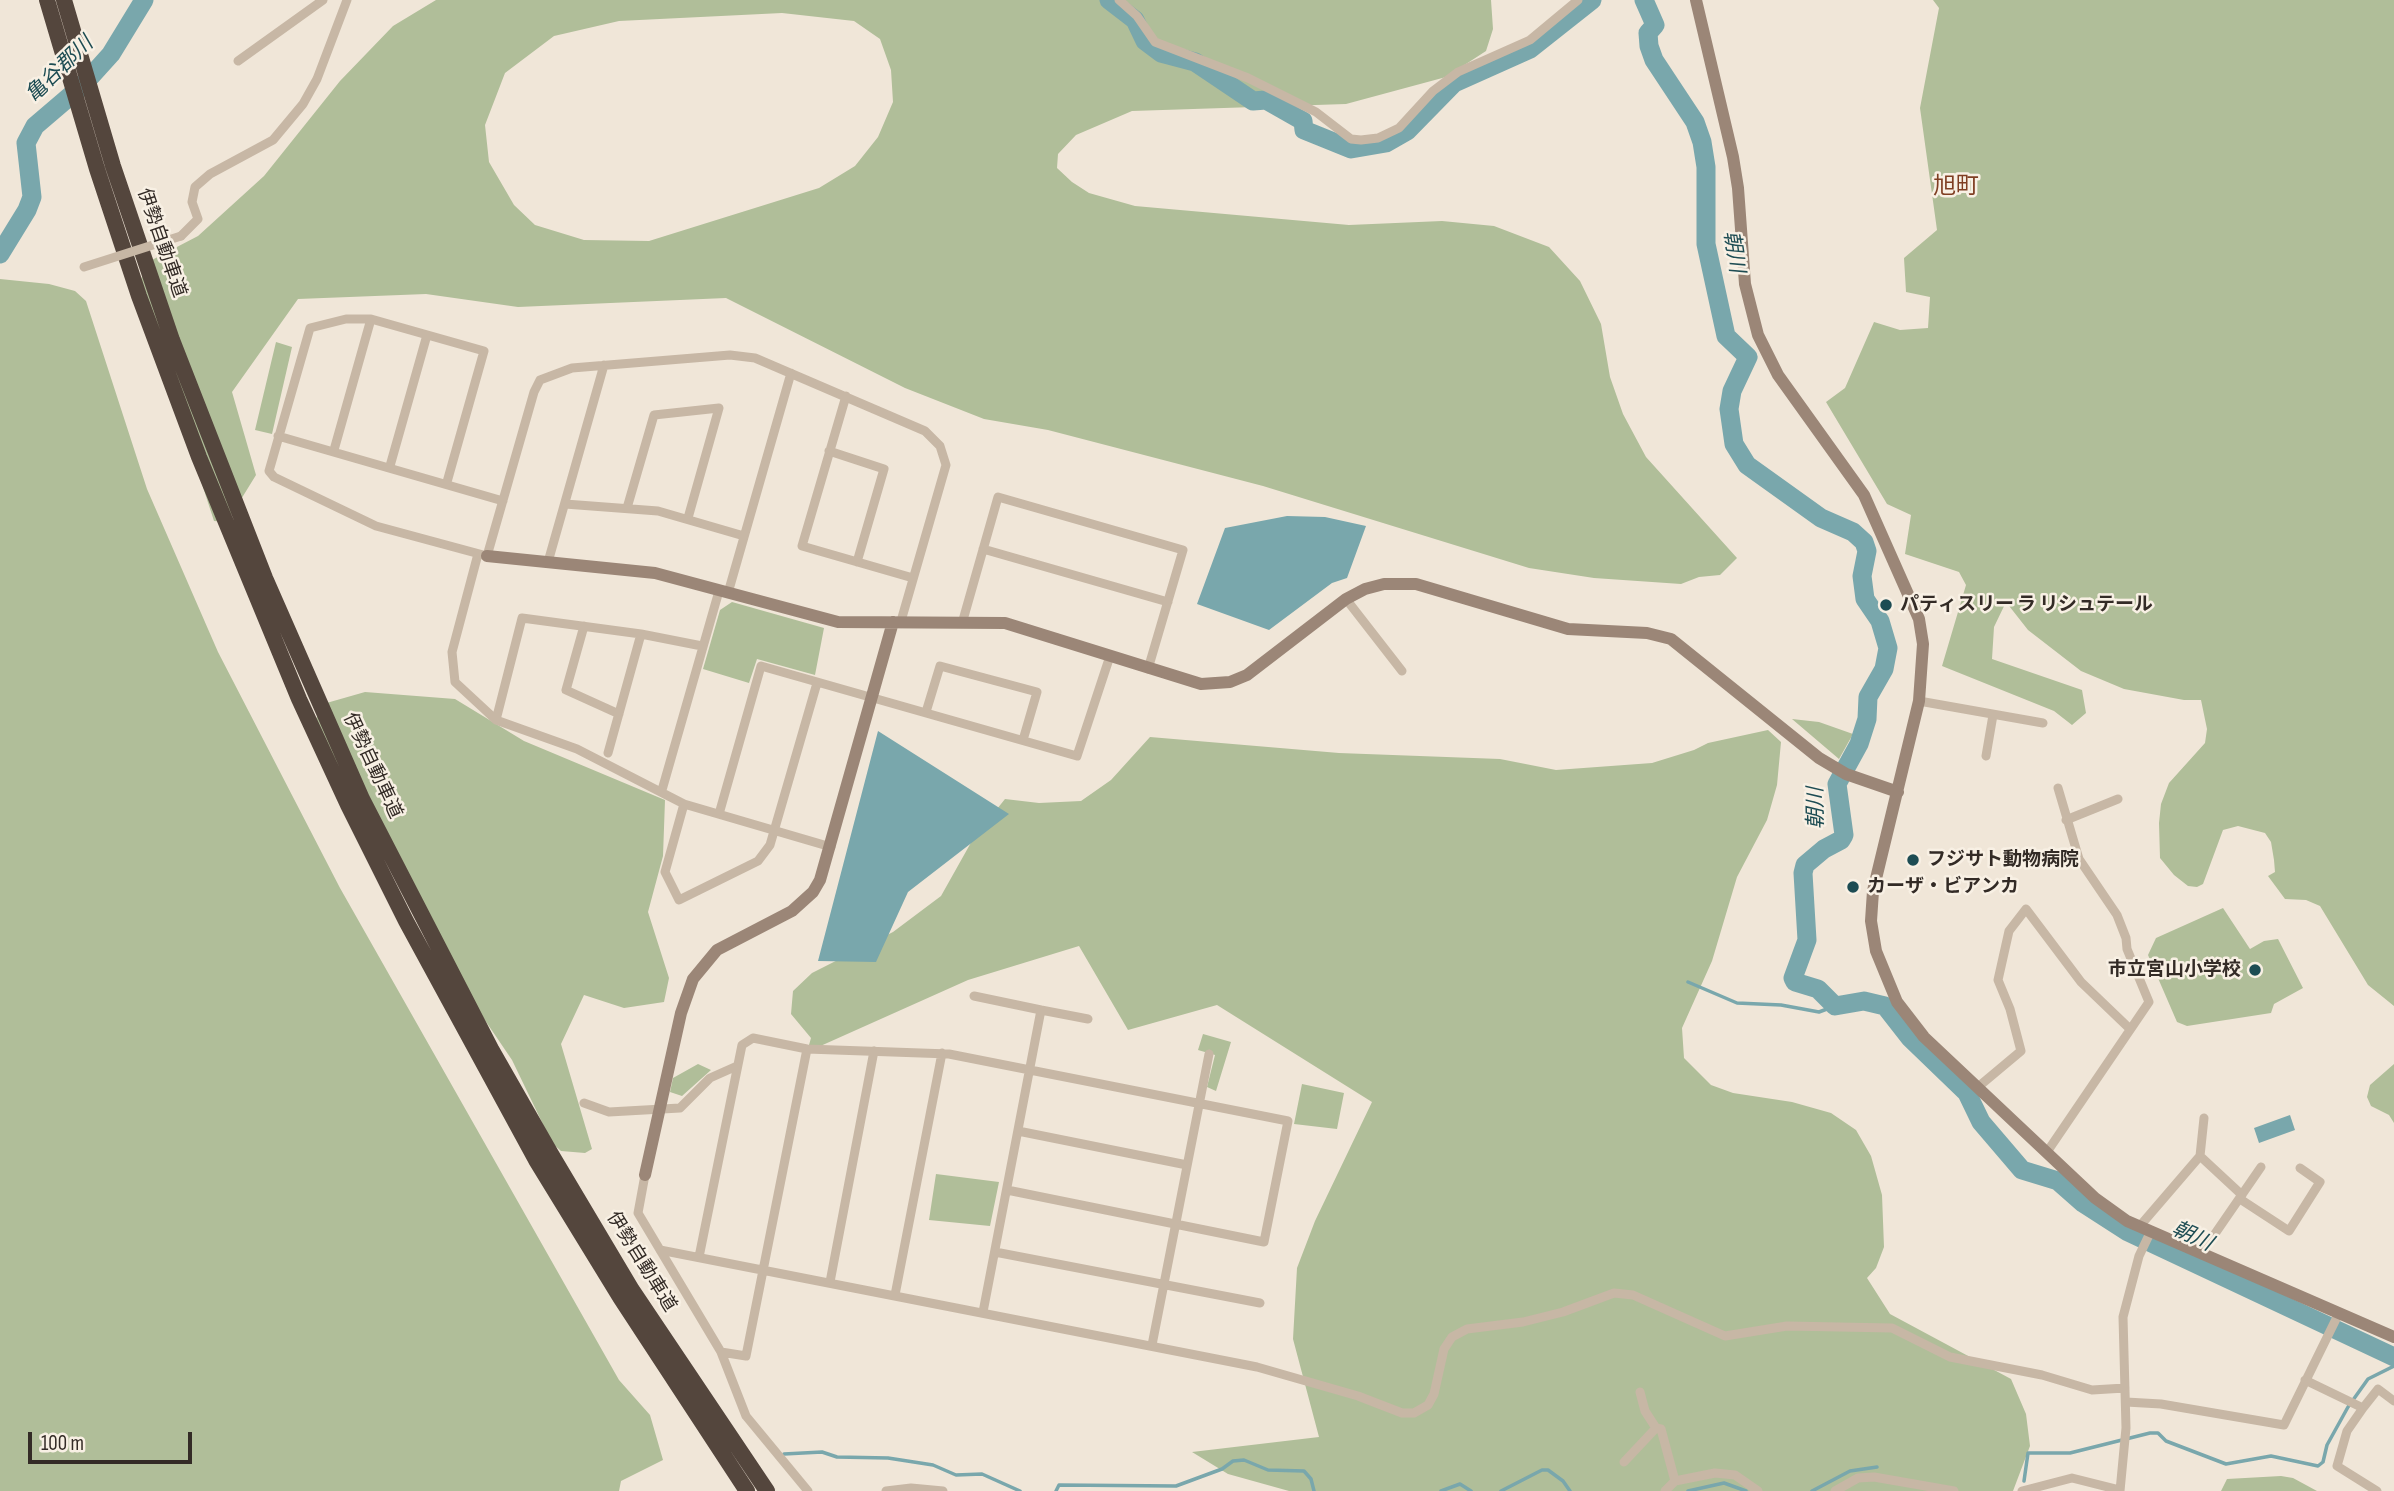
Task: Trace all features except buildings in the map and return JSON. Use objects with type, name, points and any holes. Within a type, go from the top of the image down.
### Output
[{"type":"highway","name":"伊勢自動車道","points":[[56,4],[84,96],[97,169],[258,582],[299,699],[348,805],[484,1052],[536,1160],[626,1294],[767,1491]]},
{"type":"highway","name":"伊勢自動車道","points":[[626,1294],[747,1491]]},
{"type":"street","points":[[238,61],[323,0]]},
{"type":"street","points":[[84,267],[181,236],[198,219],[192,202],[195,187],[210,174],[273,140],[303,104],[317,79],[347,0]]},
{"type":"street","points":[[1119,0],[1137,16],[1155,42],[1248,78],[1316,112],[1350,139],[1361,140],[1378,138],[1399,128],[1433,91],[1458,72],[1530,40],[1578,0]]},
{"type":"street","points":[[1696,0],[1733,157],[1745,284],[1752,316],[1778,375],[1864,495],[1919,619],[1923,644],[1919,701],[1873,891],[1871,921],[1876,951],[1891,990],[1909,1020],[1978,1087],[2095,1198],[2145,1233],[2202,1254],[2336,1318],[2394,1337]]},
{"type":"street","points":[[447,482],[484,351],[371,319],[346,319],[310,328],[269,471],[274,477],[376,526],[483,555],[655,573],[838,622],[963,621],[1021,626],[1193,684],[1220,684],[1238,680],[1346,599],[1374,586],[1406,583],[1568,629],[1647,633],[1671,639],[1834,767],[1846,774],[1898,792]]},
{"type":"street","points":[[334,450],[371,319]]},
{"type":"street","points":[[390,466],[428,335]]},
{"type":"street","points":[[808,1491],[746,1416],[721,1352],[638,1213],[658,1111],[684,1003],[700,967],[717,950],[792,911],[806,900],[820,880],[831,847],[872,698],[943,479],[945,455],[934,438],[925,431],[791,373],[743,356],[572,368],[540,380],[534,392],[503,501],[454,638],[452,667],[456,682],[467,696],[496,720],[577,749],[662,790],[684,804],[831,847]]},
{"type":"street","points":[[548,562],[604,365]]},
{"type":"street","points":[[662,790],[702,646],[744,536],[791,373]]},
{"type":"street","points":[[846,396],[802,546],[913,578]]},
{"type":"street","points":[[627,508],[654,415],[719,408],[688,518]]},
{"type":"street","points":[[278,436],[447,482],[503,501]]},
{"type":"street","points":[[829,451],[884,469],[857,562]]},
{"type":"street","points":[[963,621],[998,496],[1183,550],[1148,669]]},
{"type":"street","points":[[565,504],[627,508],[688,518],[744,536]]},
{"type":"street","points":[[983,549],[1168,602]]},
{"type":"street","points":[[1346,599],[1402,671]]},
{"type":"street","points":[[496,720],[522,618],[641,634],[702,646]]},
{"type":"street","points":[[584,626],[566,690],[619,714]]},
{"type":"street","points":[[608,753],[641,634]]},
{"type":"street","points":[[719,814],[761,666],[1077,756],[1110,656]]},
{"type":"street","points":[[926,712],[940,666],[1037,692],[1023,740]]},
{"type":"street","points":[[684,804],[665,872],[679,900],[758,861],[770,845],[817,683]]},
{"type":"street","points":[[1919,701],[2043,723]]},
{"type":"street","points":[[1986,756],[1993,715]]},
{"type":"street","points":[[2047,1152],[2148,1002],[2127,949],[2126,937],[2118,915],[2080,859],[2058,788]]},
{"type":"street","points":[[2066,820],[2118,799]]},
{"type":"street","points":[[1978,1087],[2021,1051],[2010,1009],[1998,979],[2009,931],[2026,909],[2081,982],[2130,1029]]},
{"type":"street","points":[[974,996],[1088,1019]]},
{"type":"street","points":[[983,1312],[1041,1010]]},
{"type":"street","points":[[699,1257],[742,1045],[752,1038],[807,1049],[942,1053],[1288,1121],[1264,1242],[1007,1190]]},
{"type":"street","points":[[721,1352],[746,1356],[807,1049]]},
{"type":"street","points":[[830,1282],[874,1051]]},
{"type":"street","points":[[895,1295],[942,1053]]},
{"type":"street","points":[[1152,1345],[1209,1054]]},
{"type":"street","points":[[584,1104],[609,1112],[680,1108],[710,1078],[737,1066]]},
{"type":"street","points":[[2022,1491],[2072,1478],[2120,1490],[2126,1402],[2123,1317],[2145,1233],[2200,1156],[2204,1118]]},
{"type":"street","points":[[1018,1131],[1187,1165]]},
{"type":"street","points":[[2200,1156],[2241,1197],[2289,1231],[2320,1182],[2300,1168]]},
{"type":"street","points":[[2202,1254],[2261,1167]]},
{"type":"street","points":[[660,1250],[1257,1367],[1358,1396],[1402,1413],[1414,1413],[1428,1405],[1434,1394],[1444,1349],[1452,1337],[1467,1329],[1523,1322],[1563,1312],[1614,1293],[1633,1295],[1725,1336],[1787,1326],[1892,1328],[1950,1357],[2042,1376],[2092,1390],[2125,1388]]},
{"type":"street","points":[[995,1252],[1260,1303]]},
{"type":"street","points":[[2126,1402],[2161,1404],[2284,1425],[2336,1318]]},
{"type":"street","points":[[2305,1380],[2356,1405]]},
{"type":"street","points":[[2376,1491],[2337,1466],[2356,1405],[2378,1389],[2394,1401]]},
{"type":"street","points":[[1640,1391],[1645,1411],[1656,1428],[1661,1429],[1675,1481]]},
{"type":"street","points":[[1624,1462],[1656,1428]]},
{"type":"street","points":[[1665,1491],[1675,1481],[1715,1473],[1735,1475],[1758,1491]]},
{"type":"street","points":[[1835,1491],[1858,1478],[1874,1477],[1954,1491]]},
{"type":"street","points":[[886,1491],[911,1488],[943,1491]]},
{"type":"green space","points":[[436,0],[1491,0],[1493,29],[1486,51],[1446,77],[1346,104],[1132,111],[1076,135],[1058,154],[1057,168],[1089,193],[1135,206],[1349,225],[1442,221],[1494,226],[1549,247],[1580,281],[1601,324],[1610,377],[1623,414],[1646,457],[1737,558],[1720,575],[1699,577],[1681,584],[1594,578],[1529,568],[1263,486],[1048,430],[984,419],[905,388],[726,298],[518,307],[426,294],[298,299],[232,392],[256,475],[227,522],[214,521],[157,346],[140,281],[150,261],[198,236],[264,176],[340,81],[393,26]],"holes":[[[782,13],[854,21],[880,39],[891,70],[893,102],[878,137],[855,166],[819,188],[649,241],[584,240],[535,225],[514,205],[489,162],[485,125],[505,73],[554,36],[619,21]]]},
{"type":"green space","points":[[1933,0],[2394,0],[2394,1006],[2368,985],[2320,906],[2306,900],[2285,899],[2268,876],[2275,872],[2271,842],[2265,833],[2238,826],[2223,830],[2203,884],[2197,887],[2188,886],[2174,875],[2160,858],[2161,804],[2169,783],[2205,743],[2207,729],[2201,700],[2184,700],[2124,689],[2081,671],[2028,630],[2006,602],[1994,627],[1992,659],[2082,690],[2086,713],[2072,725],[2054,711],[1942,666],[1966,585],[1959,572],[1905,554],[1911,515],[1887,504],[1826,402],[1845,388],[1874,322],[1900,330],[1928,328],[1930,297],[1906,292],[1904,258],[1937,230],[1920,108],[1939,8]]},
{"type":"green space","points":[[0,279],[49,284],[75,291],[86,301],[147,489],[218,652],[340,888],[619,1380],[650,1415],[663,1460],[621,1481],[619,1491],[0,1491]]},
{"type":"green space","points":[[276,342],[292,347],[272,434],[255,430]]},
{"type":"green space","points":[[732,602],[824,628],[815,675],[757,659],[749,683],[703,669],[720,610]]},
{"type":"green space","points":[[365,692],[455,699],[524,741],[665,800],[663,856],[648,912],[669,978],[664,1002],[624,1008],[584,995],[561,1044],[592,1149],[585,1153],[561,1151],[552,1143],[512,1060],[476,1007],[327,759],[315,721],[323,704]]},
{"type":"green space","points":[[1792,719],[1819,722],[1853,734],[1839,759]]},
{"type":"green space","points":[[1768,730],[1781,742],[1777,785],[1767,820],[1737,877],[1712,961],[1682,1028],[1684,1058],[1711,1085],[1733,1093],[1792,1102],[1831,1113],[1856,1130],[1871,1156],[1882,1195],[1884,1247],[1876,1268],[1867,1278],[1890,1314],[2011,1379],[2026,1414],[2030,1446],[2013,1491],[1289,1491],[1228,1474],[1192,1452],[1319,1437],[1293,1339],[1297,1268],[1315,1221],[1372,1102],[1217,1005],[1128,1030],[1079,946],[968,980],[807,1052],[811,1038],[791,1014],[793,991],[812,973],[893,932],[941,896],[973,839],[1005,799],[1039,803],[1081,801],[1111,780],[1150,737],[1339,753],[1500,759],[1556,770],[1652,763],[1708,743]]},
{"type":"green space","points":[[2223,908],[2250,949],[2264,941],[2278,939],[2303,988],[2274,1004],[2271,1013],[2187,1026],[2177,1022],[2148,955],[2156,938]]},
{"type":"green space","points":[[1203,1034],[1231,1042],[1216,1091],[1207,1087],[1215,1055],[1198,1050]]},
{"type":"green space","points":[[698,1064],[711,1070],[682,1096],[670,1092],[673,1078]]},
{"type":"green space","points":[[2394,1064],[2394,1123],[2389,1115],[2371,1106],[2367,1097],[2370,1085]]},
{"type":"green space","points":[[1302,1084],[1344,1093],[1337,1129],[1294,1124]]},
{"type":"green space","points":[[936,1174],[999,1182],[990,1226],[929,1220]]},
{"type":"green space","points":[[2281,1476],[2293,1478],[2317,1491],[2221,1491],[2227,1479]]},
{"type":"water","points":[[1287,516],[1325,517],[1366,526],[1347,578],[1332,583],[1269,630],[1197,604],[1225,528]]},
{"type":"water","points":[[878,731],[1009,814],[908,892],[876,962],[818,961]]},
{"type":"water","points":[[2290,1115],[2295,1130],[2259,1143],[2254,1128]]},
{"type":"waterway","name":"亀谷郡川","points":[[0,254],[32,197],[26,143],[35,126],[83,85],[111,54],[144,0]]},
{"type":"waterway","name":"朝川","points":[[1109,0],[1135,20],[1145,41],[1161,53],[1195,62],[1253,101],[1266,100],[1303,121],[1304,130],[1351,149],[1386,143],[1407,131],[1454,83],[1530,49],[1592,0]]},
{"type":"waterway","name":"朝川","points":[[1644,0],[1655,25],[1648,33],[1654,60],[1695,122],[1702,142],[1706,167],[1706,244],[1726,336],[1748,357],[1732,391],[1729,409],[1734,444],[1747,465],[1821,518],[1853,532],[1864,542],[1867,551],[1862,576],[1865,599],[1880,621],[1888,648],[1884,669],[1868,697],[1867,719],[1859,744],[1837,784],[1844,835],[1841,840],[1824,849],[1805,865],[1803,873],[1807,940],[1793,978],[1795,982],[1818,989],[1835,1006],[1864,1001],[1885,1006],[1910,1038],[1967,1093],[1981,1122],[2022,1170],[2058,1181],[2083,1203],[2128,1232],[2394,1357]]},
{"type":"waterway","points":[[1688,982],[1737,1003],[1781,1005],[1819,1012],[1835,1006]]},
{"type":"waterway","points":[[2024,1481],[2028,1453],[2070,1453],[2150,1433],[2158,1433],[2166,1441],[2226,1464],[2271,1456],[2318,1466],[2323,1462],[2327,1445],[2348,1407],[2368,1379],[2394,1366]]},
{"type":"waterway","points":[[784,1454],[822,1452],[837,1457],[888,1458],[933,1465],[956,1475],[982,1474],[1020,1491]]},
{"type":"waterway","points":[[1056,1491],[1059,1485],[1176,1486],[1222,1469],[1233,1461],[1244,1460],[1268,1470],[1304,1471],[1311,1479],[1314,1491]]},
{"type":"waterway","points":[[1812,1491],[1850,1471],[1877,1467]]},
{"type":"waterway","points":[[1501,1491],[1542,1470],[1548,1470],[1563,1481],[1570,1491]]},
{"type":"waterway","points":[[1688,1491],[1724,1483],[1746,1491]]},
{"type":"waterway","points":[[1441,1491],[1460,1484],[1471,1491]]},
{"type":"place","name":"パティスリー ラ リシュテール","points":[[1886,605]]},
{"type":"place","name":"フジサト動物病院","points":[[1913,860]]},
{"type":"place","name":"カーザ・ビアンカ","points":[[1853,887]]},
{"type":"place","name":"市立宮山小学校","points":[[2255,970]]},
{"type":"district","name":"旭町","points":[[1956,187]]}]
